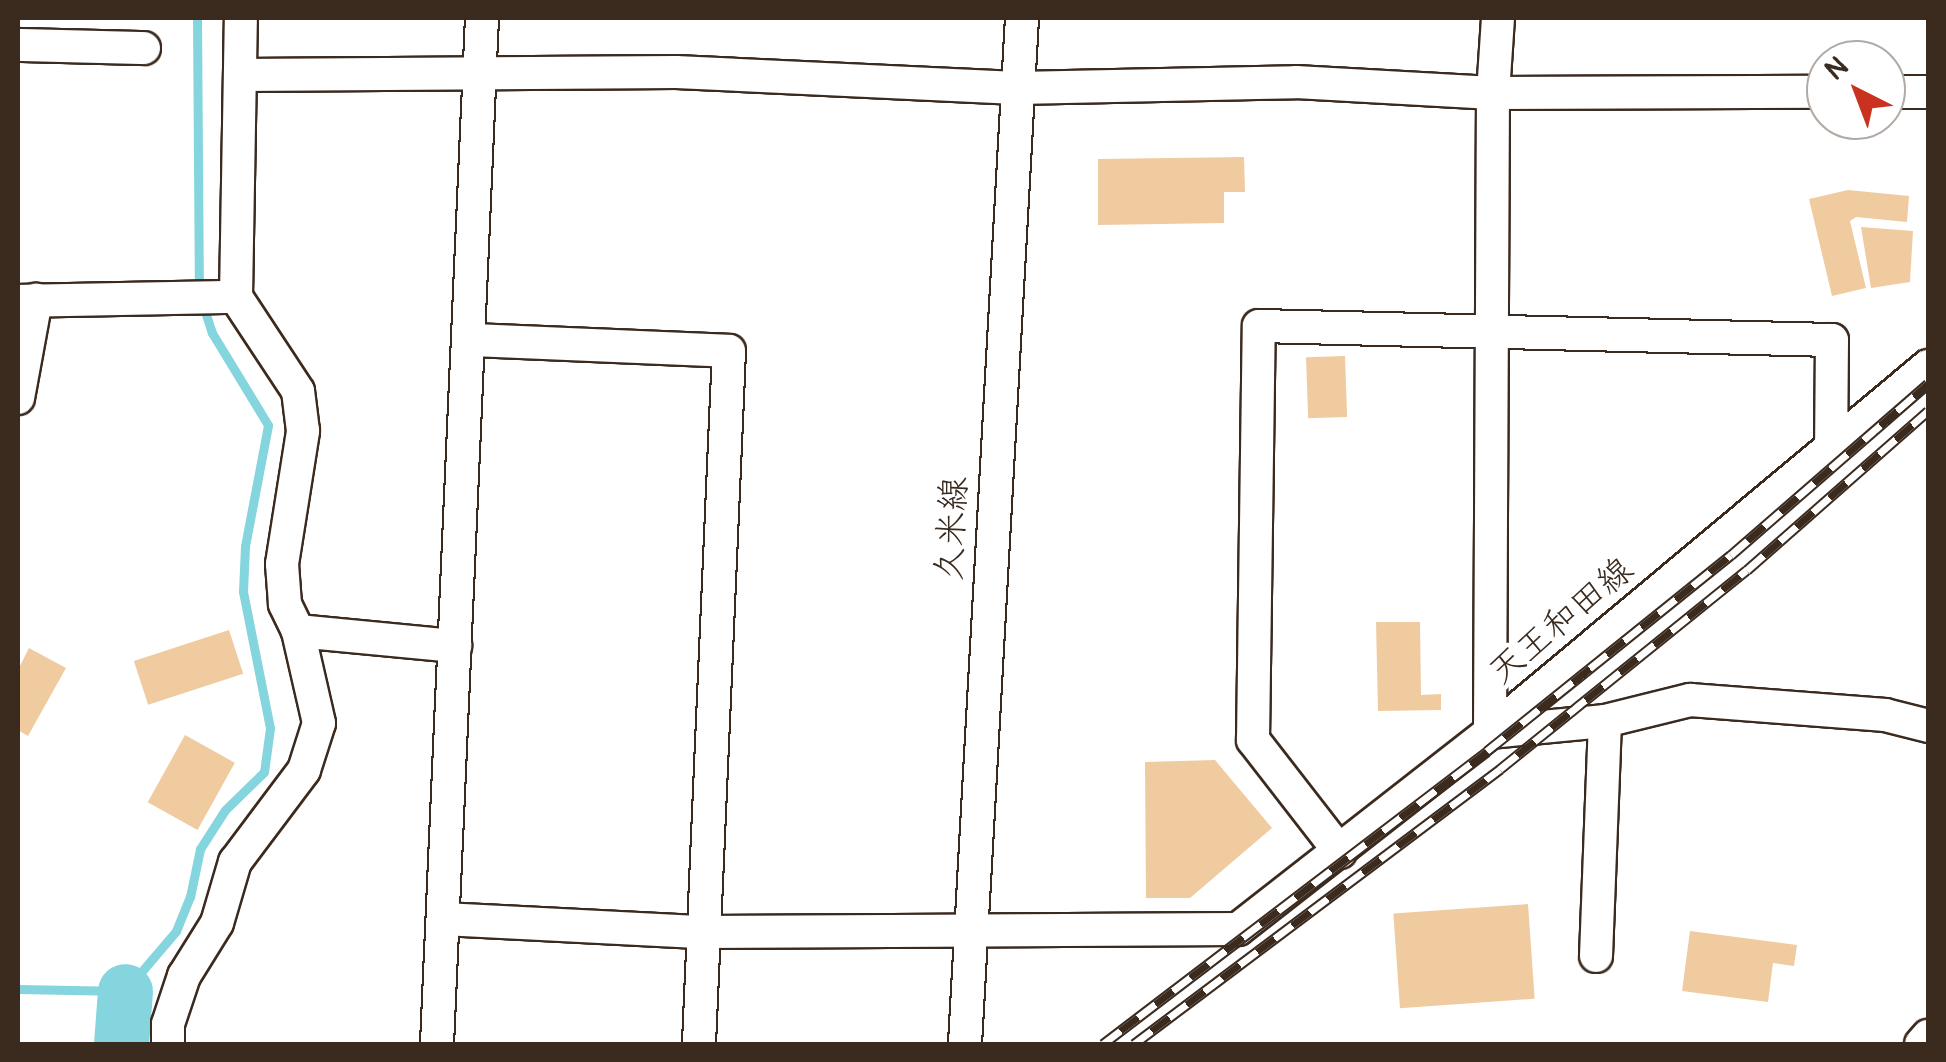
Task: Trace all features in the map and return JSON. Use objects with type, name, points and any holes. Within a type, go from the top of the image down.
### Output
[{"type":"street","points":[[168,1044],[168,1024],[184,976],[217,924],[234,862],[304,770],[320,723],[298,631],[284,604],[282,564],[303,431],[298,391],[236,298],[241,18]]},
{"type":"street","points":[[437,1044],[471,340],[482,18]]},
{"type":"street","name":"久米線","points":[[966,1044],[1022,18]]},
{"type":"street","points":[[1498,18],[1493,93],[1490,732],[1605,721],[1690,700],[1885,715],[1928,726]]},
{"type":"street","points":[[18,45],[57,31],[144,48]]},
{"type":"street","points":[[241,75],[676,72],[1017,88],[1296,82],[1493,93],[1806,92]]},
{"type":"street","points":[[18,398],[27,301],[236,298]]},
{"type":"street","points":[[1340,852],[1253,740],[1260,326],[1832,340],[1831,448]]},
{"type":"street","points":[[471,340],[730,351],[699,1044]]},
{"type":"street","name":"天王和田線","points":[[970,931],[1238,929],[1490,732],[1928,366]]},
{"type":"street","points":[[298,631],[455,646]]},
{"type":"street","points":[[1596,956],[1605,721]]},
{"type":"street","points":[[443,919],[703,932],[970,931]]},
{"type":"street","points":[[1920,1044],[1928,1036]]},
{"type":"building","points":[[1244,157],[1245,192],[1224,192],[1224,223],[1098,225],[1098,159]]},
{"type":"building","points":[[1848,190],[1909,196],[1907,222],[1856,217],[1850,221],[1866,288],[1832,296],[1809,199]]},
{"type":"building","points":[[1861,227],[1913,231],[1910,282],[1871,288]]},
{"type":"building","points":[[1345,356],[1347,417],[1308,418],[1306,357]]},
{"type":"building","points":[[1376,622],[1420,622],[1421,695],[1441,694],[1441,710],[1378,711]]},
{"type":"building","points":[[229,630],[243,674],[148,705],[134,661]]},
{"type":"building","points":[[29,648],[66,668],[28,736],[18,730],[18,670]]},
{"type":"building","points":[[185,735],[235,763],[198,830],[148,802]]},
{"type":"building","points":[[1215,760],[1272,828],[1190,898],[1146,898],[1145,762]]},
{"type":"building","points":[[1528,904],[1535,999],[1400,1008],[1393,913]]},
{"type":"building","points":[[1690,931],[1797,945],[1794,966],[1773,963],[1768,1002],[1682,991]]},
{"type":"waterway","points":[[197,18],[199,291]]},
{"type":"waterway","points":[[18,989],[125,991],[176,931],[190,897],[200,849],[225,810],[264,772],[270,728],[243,592],[245,546],[268,425],[212,333],[203,306]]},
{"type":"waterway","points":[[121,1044],[125,991]]},
{"type":"railway","points":[[1103,1044],[1487,751],[1731,555],[1928,384]]},
{"type":"railway","points":[[1134,1044],[1500,769],[1747,570],[1928,411]]}]
